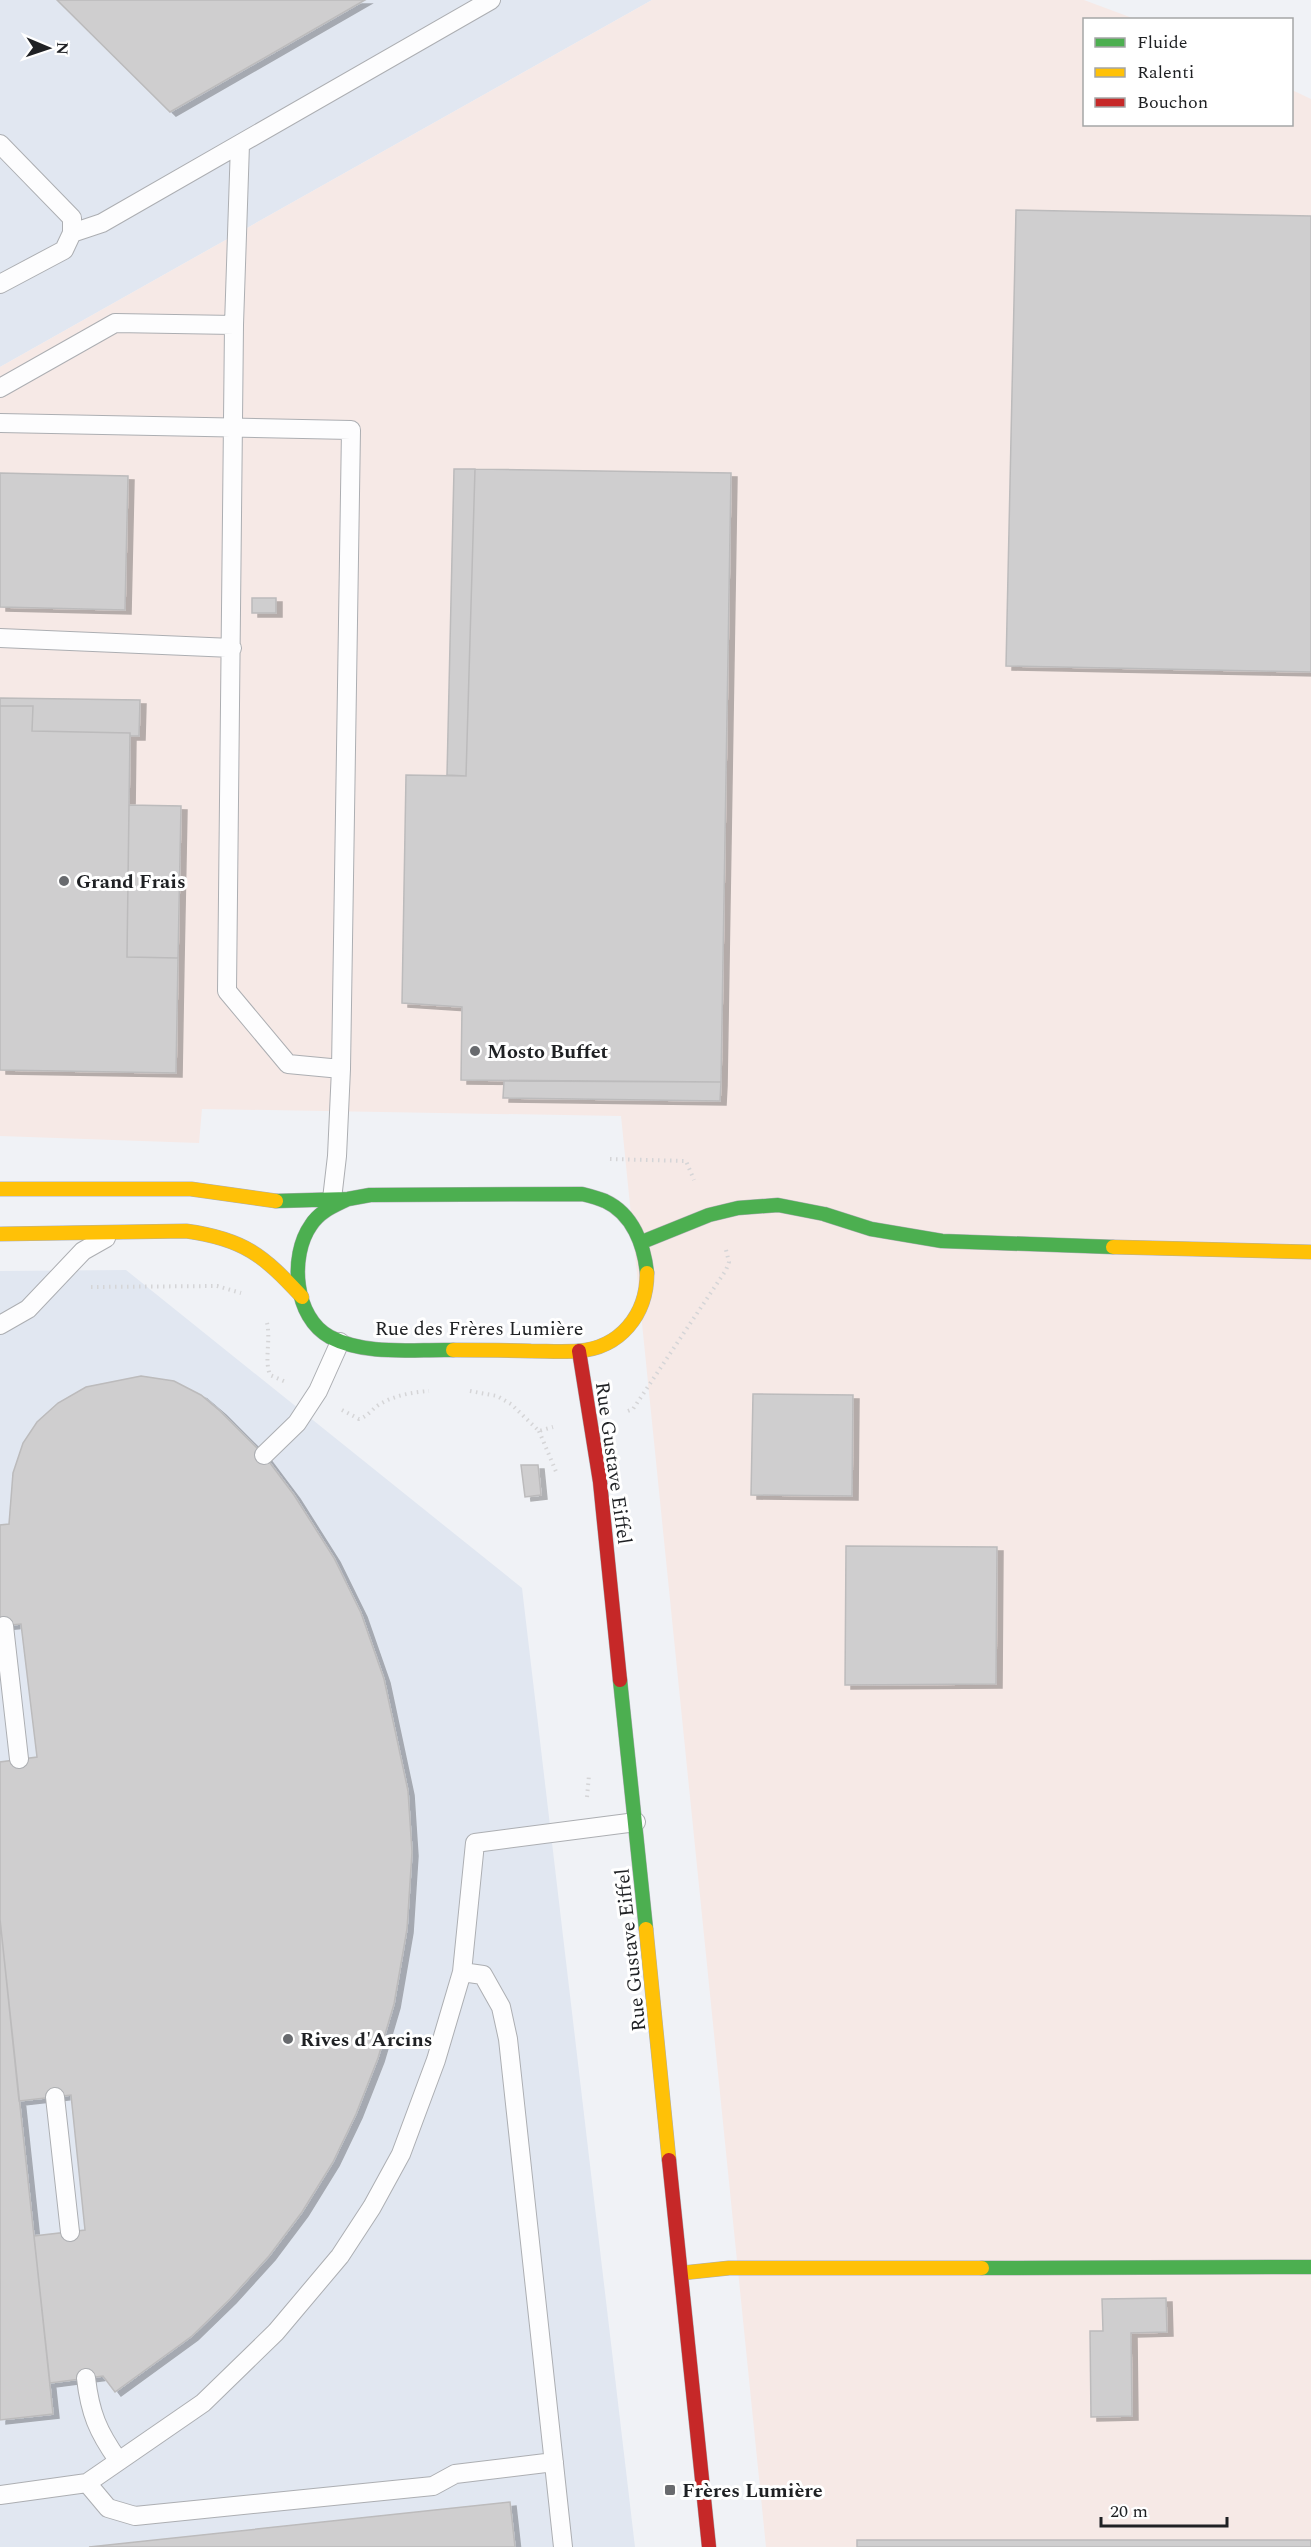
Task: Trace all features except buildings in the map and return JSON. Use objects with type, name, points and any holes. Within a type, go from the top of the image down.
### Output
[{"type":"street","name":"Rue des Frères Lumière","points":[[0,1189],[191,1189],[275,1201],[340,1199],[370,1195],[582,1194],[608,1202],[624,1216],[642,1242],[648,1273],[642,1301],[631,1325],[607,1344],[579,1351],[367,1349],[340,1342],[314,1324],[302,1297],[297,1262],[305,1234],[319,1215],[340,1199]]},
{"type":"street","points":[[642,1242],[709,1215],[738,1208],[778,1205],[824,1214],[871,1229],[942,1241],[1311,1252]]},
{"type":"street","name":"Rue des Frères Lumière","points":[[0,1234],[186,1231],[210,1234],[238,1241],[275,1268],[302,1297]]},
{"type":"street","name":"Rue Gustave Eiffel","points":[[579,1351],[600,1482],[709,2547]]},
{"type":"street","points":[[682,2273],[729,2268],[1311,2267]]},
{"type":"lane","points":[[72,233],[102,223],[491,0]]},
{"type":"lane","points":[[0,144],[72,218],[72,233],[64,250],[0,284]]},
{"type":"lane","points":[[240,144],[234,325],[227,991],[288,1064],[341,1069]]},
{"type":"lane","points":[[0,388],[115,323],[234,325]]},
{"type":"lane","points":[[0,423],[351,430],[341,1069],[337,1156],[340,1199]]},
{"type":"lane","points":[[0,638],[232,648]]},
{"type":"lane","points":[[0,1325],[28,1309],[83,1251],[116,1232]]},
{"type":"lane","points":[[264,1455],[297,1423],[318,1391],[340,1342]]},
{"type":"lane","points":[[4,1626],[19,1759]]},
{"type":"lane","points":[[0,2495],[87,2483],[202,2403],[276,2332],[340,2256],[372,2207],[401,2154],[436,2060],[462,1972],[476,1843],[636,1822]]},
{"type":"lane","points":[[462,1972],[483,1975],[501,2007],[508,2039],[563,2547]]},
{"type":"lane","points":[[55,2097],[70,2232]]},
{"type":"lane","points":[[86,2378],[89,2403],[100,2436],[118,2460]]},
{"type":"lane","points":[[87,2483],[108,2508],[135,2516],[433,2486],[455,2474],[554,2462]]},
{"type":"shaded area","points":[[0,0],[652,0],[0,367]]},
{"type":"shaded area","points":[[652,0],[1084,0],[1132,18],[1083,18],[1083,126],[1293,126],[1293,90],[1311,99],[1311,2547],[766,2547],[621,1116],[202,1109],[199,1143],[0,1136],[0,367]]},
{"type":"shaded area","name":"Rives d'Arcins","points":[[126,1270],[522,1588],[635,2547],[0,2547],[0,1271]]},
{"type":"traffic: fast","points":[[276,1201],[348,1199],[370,1195],[582,1194],[615,1207],[630,1222],[640,1241],[647,1273]]},
{"type":"traffic: fast","points":[[348,1199],[319,1216],[304,1238],[298,1269],[299,1285],[302,1301],[309,1316],[318,1328],[330,1337],[359,1347],[390,1350],[453,1350]]},
{"type":"traffic: fast","points":[[642,1242],[709,1215],[738,1208],[778,1205],[824,1214],[871,1229],[942,1241],[1113,1247]]},
{"type":"traffic: fast","points":[[620,1680],[646,1929]]},
{"type":"traffic: fast","points":[[982,2268],[1311,2267]]},
{"type":"traffic: slow","points":[[0,1189],[191,1189],[276,1201]]},
{"type":"traffic: slow","points":[[0,1234],[186,1231],[206,1234],[238,1244],[251,1251],[276,1270],[302,1297]]},
{"type":"traffic: slow","points":[[1113,1247],[1311,1252]]},
{"type":"traffic: slow","points":[[453,1350],[578,1351],[593,1349],[618,1336],[628,1327],[642,1302],[647,1273]]},
{"type":"traffic: slow","points":[[646,1929],[669,2160]]},
{"type":"traffic: slow","points":[[682,2273],[729,2268],[982,2268]]},
{"type":"traffic: jam","points":[[579,1351],[600,1482],[620,1680]]},
{"type":"traffic: jam","points":[[669,2160],[709,2547]]},
{"type":"place","name":"Grand Frais","points":[[64,881]]},
{"type":"place","name":"Mosto Buffet","points":[[475,1051]]},
{"type":"place","name":"Rives d'Arcins","points":[[288,2039]]},
{"type":"place","name":"Frères Lumière","points":[[670,2490]]}]
